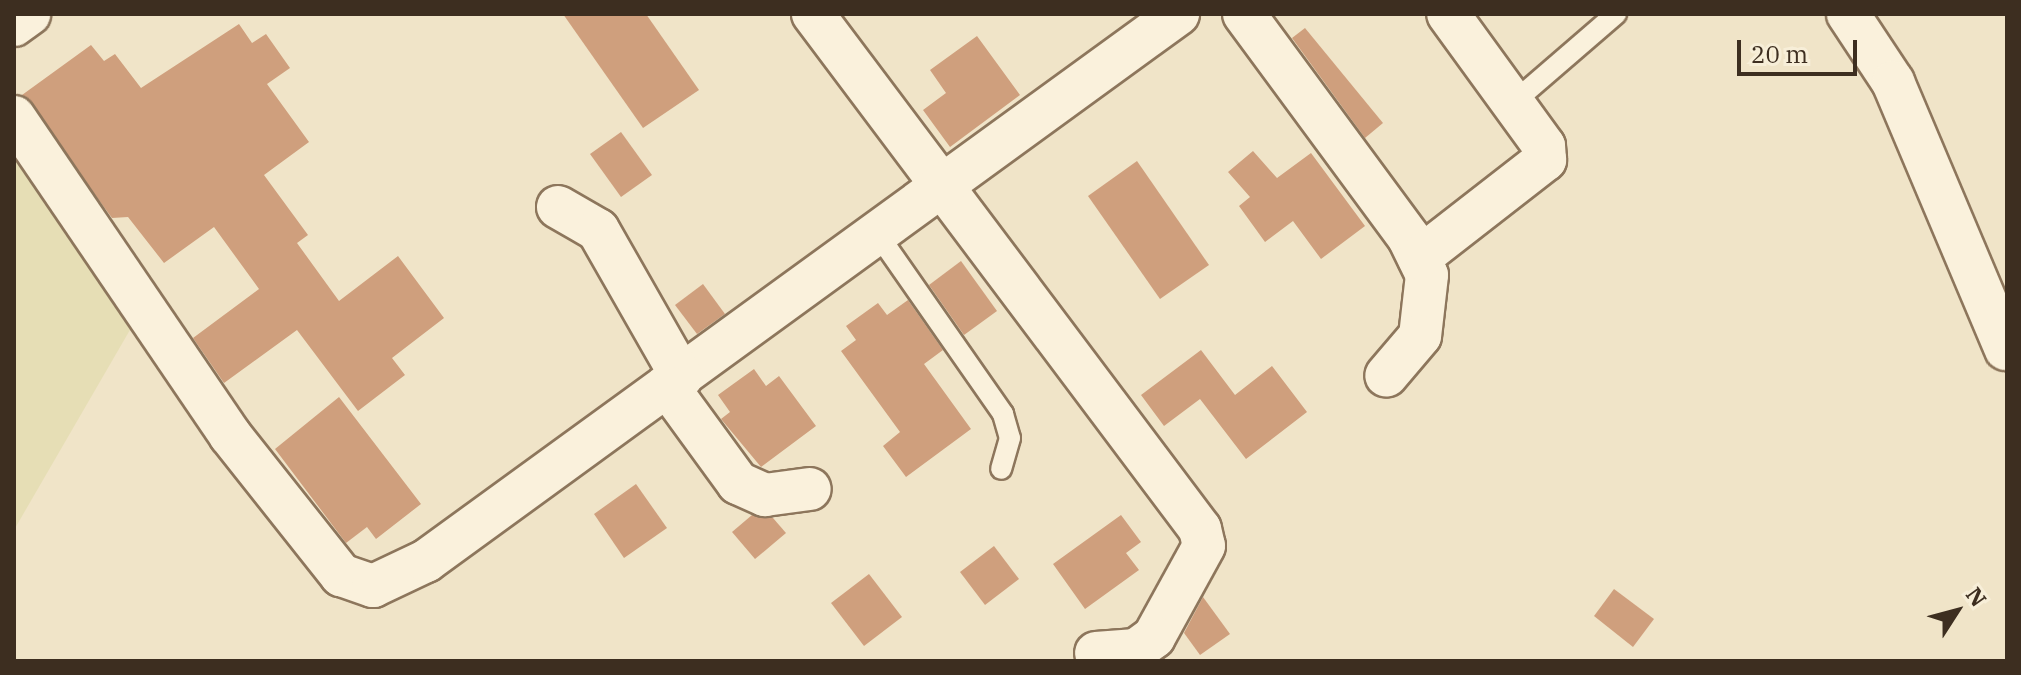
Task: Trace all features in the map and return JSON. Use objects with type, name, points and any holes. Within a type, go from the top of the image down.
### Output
[{"type":"street","points":[[14,25],[29,14]]},
{"type":"street","points":[[813,14],[1200,529],[1204,546],[1154,637],[1136,650],[1096,653]]},
{"type":"street","points":[[15,122],[230,435],[341,575],[357,582],[388,583],[426,561],[879,236],[1178,14]]},
{"type":"street","points":[[1244,14],[1419,258],[1427,275],[1420,336],[1386,376]]},
{"type":"street","points":[[1419,258],[1545,160],[1544,146],[1448,14]]},
{"type":"street","points":[[1848,14],[1893,82],[2006,349]]},
{"type":"street","points":[[558,207],[598,230],[675,382],[738,483],[765,495],[810,489]]},
{"type":"lane","points":[[1514,102],[1616,14]]},
{"type":"lane","points":[[879,236],[1003,414],[1010,438],[1001,469]]},
{"type":"shaded area","points":[[14,129],[134,323],[14,530]]},
{"type":"building","points":[[563,14],[646,14],[699,90],[643,128]]},
{"type":"building","points":[[239,24],[252,43],[266,34],[290,68],[267,84],[309,142],[264,175],[308,235],[297,243],[339,301],[398,256],[444,318],[392,358],[405,375],[358,411],[297,330],[224,383],[193,338],[259,289],[214,227],[164,263],[128,217],[112,218],[22,95],[91,45],[104,61],[115,54],[141,88]]},
{"type":"building","points":[[1305,28],[1383,123],[1365,138],[1292,38]]},
{"type":"building","points":[[977,36],[1020,95],[950,147],[923,110],[946,93],[930,70]]},
{"type":"building","points":[[621,132],[652,175],[621,197],[590,154]]},
{"type":"building","points":[[1253,151],[1277,178],[1311,153],[1365,226],[1321,259],[1293,221],[1265,242],[1239,206],[1250,197],[1228,172]]},
{"type":"building","points":[[1137,161],[1209,265],[1160,299],[1088,196]]},
{"type":"building","points":[[961,261],[997,311],[964,335],[929,285]]},
{"type":"building","points":[[703,284],[725,314],[697,334],[675,305]]},
{"type":"building","points":[[908,300],[943,350],[924,364],[971,429],[906,477],[883,446],[900,432],[841,351],[856,340],[846,326],[878,303],[887,315]]},
{"type":"building","points":[[1201,350],[1235,395],[1272,366],[1307,412],[1246,459],[1200,399],[1164,426],[1141,395]]},
{"type":"building","points":[[754,369],[766,386],[779,376],[816,426],[761,467],[721,419],[730,412],[718,395]]},
{"type":"building","points":[[339,397],[421,504],[376,539],[367,527],[346,543],[275,449]]},
{"type":"building","points":[[636,484],[667,528],[624,558],[594,514]]},
{"type":"building","points":[[752,515],[773,518],[786,533],[755,559],[732,532]]},
{"type":"building","points":[[1121,515],[1141,542],[1126,553],[1139,570],[1085,609],[1053,564]]},
{"type":"building","points":[[994,546],[1019,579],[985,605],[960,572]]},
{"type":"building","points":[[869,574],[902,617],[864,646],[831,603]]},
{"type":"building","points":[[1614,589],[1654,619],[1633,647],[1594,616]]},
{"type":"building","points":[[1203,597],[1230,634],[1200,655],[1184,633]]}]
